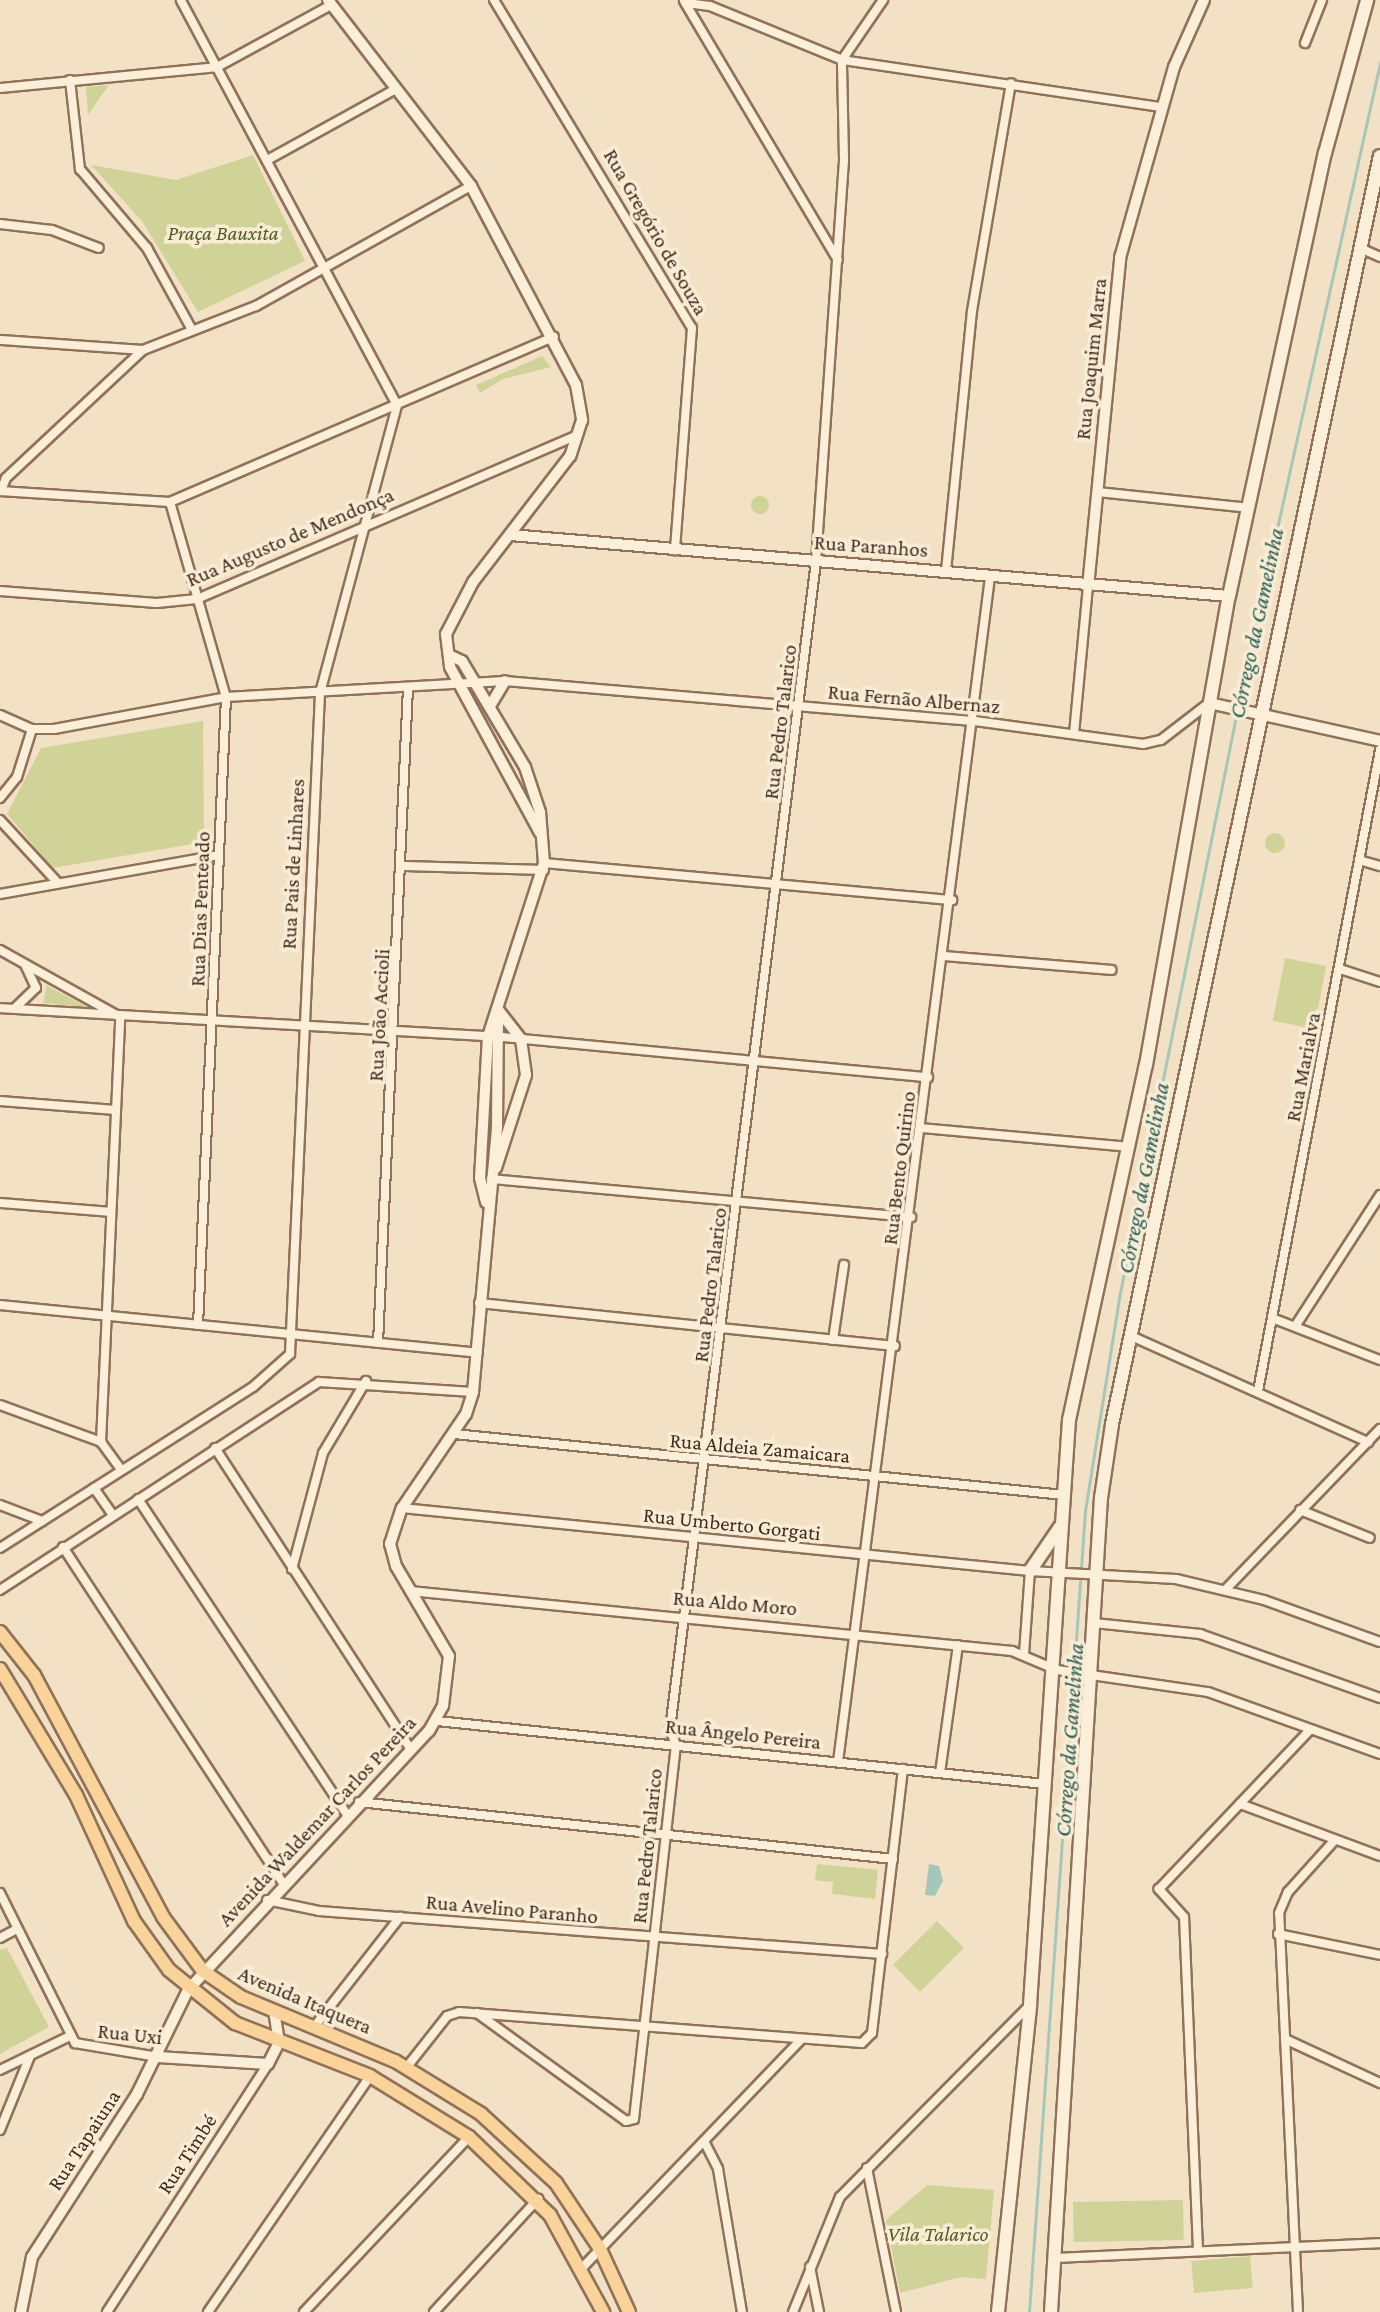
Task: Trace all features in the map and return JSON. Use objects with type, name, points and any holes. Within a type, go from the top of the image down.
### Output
[{"type":"main road","points":[[998,2312],[1030,2005],[1062,1571],[1063,1494],[1069,1420],[1129,1147],[1229,596],[1325,153],[1367,0]]},
{"type":"main road","points":[[1051,2312],[1086,1674],[1094,1623],[1092,1571],[1112,1424],[1380,156]]},
{"type":"main road","points":[[1030,1571],[1062,1524]]},
{"type":"main road","name":"Avenida Itaquera","points":[[0,1632],[34,1675],[163,1917],[203,1971],[274,2012],[406,2068],[481,2114],[535,2160],[600,2249],[629,2312]]},
{"type":"main road","points":[[0,1669],[59,1763],[134,1921],[188,1990],[235,2023],[370,2076],[469,2137],[538,2199],[582,2268],[603,2312]]},
{"type":"street","points":[[181,0],[327,265],[397,405]]},
{"type":"street","name":"Rua Gregório de Souza","points":[[494,0],[692,328],[675,550]]},
{"type":"street","points":[[842,60],[883,0]]},
{"type":"street","name":"Rua Joaquim Marra","points":[[1074,734],[1120,258],[1161,107],[1204,0]]},
{"type":"street","points":[[1305,43],[1322,0]]},
{"type":"street","points":[[685,2],[710,6],[842,60],[1161,107]]},
{"type":"street","points":[[685,2],[838,260]]},
{"type":"street","points":[[0,88],[217,67],[330,3],[471,186],[554,337],[576,385],[580,434]]},
{"type":"street","name":"Rua Pedro Talarico","points":[[477,2014],[629,2122],[646,2028],[667,1836],[676,1745],[670,1729],[757,1059],[816,561],[838,260],[842,60]]},
{"type":"street","points":[[70,80],[80,169],[147,248],[192,330]]},
{"type":"street","points":[[946,571],[972,311],[1011,83]]},
{"type":"street","points":[[268,159],[396,89]]},
{"type":"street","points":[[471,186],[256,306],[142,350],[6,478],[1,491],[170,502],[554,337]]},
{"type":"street","points":[[0,224],[52,230],[99,248]]},
{"type":"street","points":[[1360,248],[1380,257]]},
{"type":"street","points":[[0,341],[142,350]]},
{"type":"street","name":"Rua Pais de Linhares","points":[[0,1548],[283,1365],[290,1335],[320,693],[368,522],[397,405]]},
{"type":"street","name":"Rua Augusto de Mendonça","points":[[0,591],[157,603],[197,599],[368,522],[580,434]]},
{"type":"street","name":"Avenida Waldemar Carlos Pereira","points":[[540,833],[458,685],[446,634],[457,605],[510,535],[580,434]]},
{"type":"street","points":[[1097,492],[1248,508]]},
{"type":"street","name":"Rua Dias Penteado","points":[[170,502],[226,698],[198,1325]]},
{"type":"street","name":"Rua Paranhos","points":[[510,535],[946,571],[1088,587],[1229,596]]},
{"type":"street","name":"Rua Bento Quirino","points":[[838,1762],[895,1346],[975,721],[990,577]]},
{"type":"street","name":"Avenida Waldemar Carlos Pereira","points":[[449,655],[462,661],[490,706],[529,780],[544,867],[488,1036],[480,1178],[485,1202]]},
{"type":"street","points":[[490,706],[505,681]]},
{"type":"street","name":"Rua Fernão Albernaz","points":[[32,729],[226,698],[505,681],[975,721],[1152,743],[1209,702]]},
{"type":"street","name":"Rua João Accioli","points":[[378,1343],[405,866],[408,688]]},
{"type":"street","points":[[1209,702],[1380,741]]},
{"type":"street","points":[[0,715],[32,729],[18,777],[0,798]]},
{"type":"street","name":"Rua Marialva","points":[[1258,1391],[1380,750]]},
{"type":"street","points":[[0,820],[58,883]]},
{"type":"street","points":[[0,894],[219,855]]},
{"type":"street","points":[[1359,860],[1380,866]]},
{"type":"street","points":[[405,866],[544,867],[779,881],[952,900]]},
{"type":"street","points":[[0,950],[85,995],[120,1017]]},
{"type":"street","points":[[945,956],[1111,970]]},
{"type":"street","points":[[12,1009],[36,988],[23,962]]},
{"type":"street","points":[[1340,969],[1380,982]]},
{"type":"street","points":[[81,1016],[89,1005],[85,995]]},
{"type":"street","points":[[0,1008],[81,1016],[502,1037],[928,1077]]},
{"type":"street","points":[[498,1010],[521,1039]]},
{"type":"street","name":"Avenida Waldemar Carlos Pereira","points":[[491,1179],[502,1037],[498,1010]]},
{"type":"street","points":[[101,1442],[120,1017]]},
{"type":"street","name":"Avenida Waldemar Carlos Pereira","points":[[188,1990],[267,1900],[437,1721],[450,1656],[410,1591],[390,1544],[402,1508],[454,1434],[473,1392],[478,1353],[485,1202],[491,1179],[523,1097],[521,1039]]},
{"type":"street","points":[[0,1101],[116,1110]]},
{"type":"street","points":[[921,1128],[1129,1147]]},
{"type":"street","points":[[491,1179],[911,1217]]},
{"type":"street","points":[[1296,1325],[1380,1195]]},
{"type":"street","points":[[0,1203],[111,1212]]},
{"type":"street","points":[[833,1340],[844,1265]]},
{"type":"street","points":[[479,1303],[895,1346]]},
{"type":"street","points":[[0,1305],[478,1353]]},
{"type":"street","points":[[1272,1318],[1296,1325],[1380,1360]]},
{"type":"street","points":[[1131,1336],[1368,1442]]},
{"type":"street","points":[[292,1569],[323,1453],[366,1381]]},
{"type":"street","points":[[0,1590],[112,1514],[319,1382],[366,1381],[473,1392]]},
{"type":"street","points":[[0,1405],[101,1442],[121,1470]]},
{"type":"street","points":[[1226,1589],[1380,1429]]},
{"type":"street","name":"Rua Aldeia Zamaicara","points":[[454,1434],[704,1461],[1063,1494]]},
{"type":"street","points":[[215,1448],[411,1750]]},
{"type":"street","points":[[94,1488],[112,1514]]},
{"type":"street","points":[[138,1499],[347,1815]]},
{"type":"street","points":[[0,1505],[42,1521]]},
{"type":"street","name":"Rua Umberto Gorgati","points":[[402,1508],[1030,1571],[1092,1571],[1226,1589],[1380,1642]]},
{"type":"street","points":[[1300,1510],[1370,1538]]},
{"type":"street","points":[[64,1548],[283,1883]]},
{"type":"street","points":[[1024,1654],[1030,1571]]},
{"type":"street","name":"Rua Aldo Moro","points":[[410,1591],[854,1632],[1024,1654],[1055,1670]]},
{"type":"street","points":[[1094,1623],[1200,1634],[1380,1698]]},
{"type":"street","points":[[940,1773],[958,1645]]},
{"type":"street","points":[[1055,1670],[1208,1692],[1380,1754]]},
{"type":"street","name":"Rua Ângelo Pereira","points":[[437,1721],[1045,1784]]},
{"type":"street","points":[[1198,2250],[1184,1917],[1159,1889],[1310,1730]]},
{"type":"street","points":[[406,2068],[447,2016],[477,2014],[855,2044],[872,2033],[903,1769]]},
{"type":"street","points":[[359,1802],[893,1859]]},
{"type":"street","points":[[1240,1804],[1380,1856]]},
{"type":"street","points":[[1298,2312],[1278,1934],[1282,1900],[1334,1841]]},
{"type":"street","points":[[0,1893],[70,2036]]},
{"type":"street","name":"Rua Avelino Paranho","points":[[267,1900],[400,1917],[882,1954]]},
{"type":"street","points":[[314,2027],[400,1917]]},
{"type":"street","points":[[0,1938],[17,1929]]},
{"type":"street","points":[[1278,1934],[1380,1955]]},
{"type":"street","name":"Rua Tapaiuna","points":[[25,2311],[32,2257],[158,2057],[188,1990]]},
{"type":"street","points":[[793,2312],[831,2211],[867,2168],[1030,2005]]},
{"type":"street","points":[[274,2012],[279,2042]]},
{"type":"street","name":"Rua Uxi","points":[[0,2070],[70,2036],[86,2049],[268,2064]]},
{"type":"street","points":[[1285,2039],[1380,2082]]},
{"type":"street","points":[[582,2268],[800,2041]]},
{"type":"street","name":"Rua Timbé","points":[[107,2312],[268,2064],[279,2042]]},
{"type":"street","points":[[0,2130],[30,2056]]},
{"type":"street","points":[[208,2312],[370,2076]]},
{"type":"street","points":[[304,2312],[469,2137]]},
{"type":"street","points":[[704,2141],[720,2178],[742,2312]]},
{"type":"street","points":[[867,2168],[896,2312]]},
{"type":"street","points":[[434,2312],[538,2199]]},
{"type":"street","points":[[1054,2258],[1380,2243]]},
{"type":"street","points":[[810,2266],[819,2312]]},
{"type":"green space","points":[[109,85],[99,99],[88,115],[86,87]]},
{"type":"green space","name":"Praça Bauxita","points":[[253,155],[305,261],[198,312],[142,221],[91,165],[176,180]]},
{"type":"green space","points":[[542,356],[551,367],[503,379],[480,393],[476,385]]},
{"type":"green space","points":[[756,496],[764,496],[769,505],[767,512],[756,514],[751,509],[751,501]]},
{"type":"green space","points":[[203,721],[204,842],[53,868],[7,814],[41,748]]},
{"type":"green space","points":[[1275,833],[1282,836],[1285,843],[1282,850],[1275,853],[1268,850],[1265,843],[1268,836]]},
{"type":"green space","points":[[1285,958],[1326,966],[1314,1029],[1273,1021]]},
{"type":"green space","points":[[47,985],[51,988],[87,1007],[43,1003]]},
{"type":"green space","points":[[817,1864],[878,1870],[875,1899],[832,1894],[833,1882],[815,1880]]},
{"type":"green space","points":[[937,1921],[964,1948],[920,1992],[893,1965]]},
{"type":"green space","points":[[7,1948],[49,2027],[0,2054],[0,1950]]},
{"type":"green space","name":"Vila Talarico","points":[[927,2185],[994,2190],[986,2279],[961,2277],[900,2293],[886,2220]]},
{"type":"green space","points":[[1183,2200],[1184,2240],[1074,2242],[1073,2202]]},
{"type":"green space","points":[[1250,2256],[1253,2288],[1194,2293],[1191,2261]]},
{"type":"shaded area","points":[[929,1864],[939,1866],[943,1881],[935,1896],[925,1895]]},
{"type":"waterway","name":"Córrego da Gamelinha","points":[[1238,705],[1380,63]]},
{"type":"waterway","name":"Córrego da Gamelinha","points":[[1029,2312],[1085,1511],[1119,1298],[1237,711]]}]
